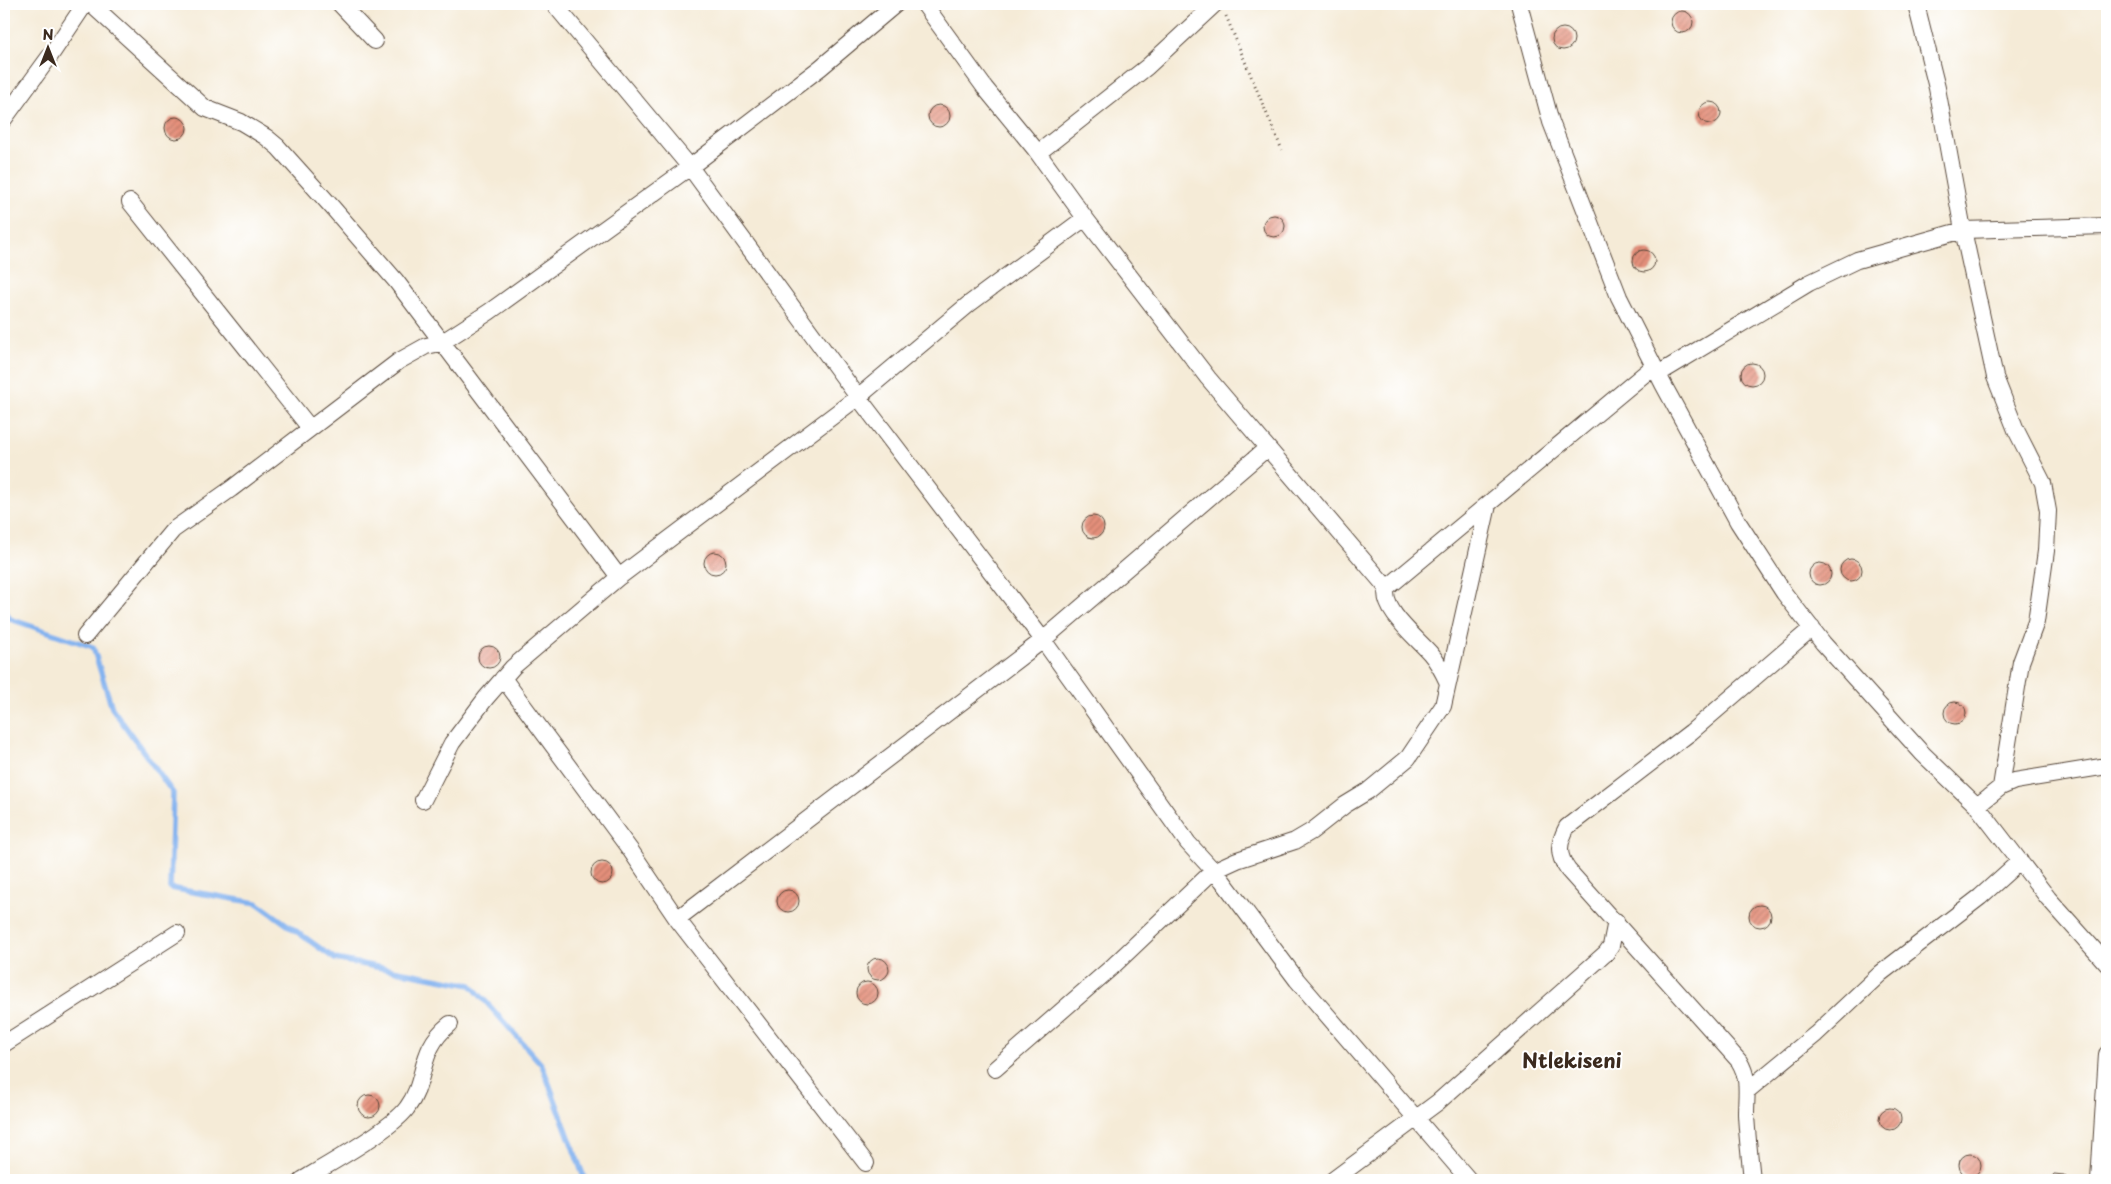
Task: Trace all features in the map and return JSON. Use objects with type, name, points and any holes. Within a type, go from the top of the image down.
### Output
[{"type":"street","points":[[4,119],[85,4]]},
{"type":"street","points":[[91,4],[205,108],[226,114],[254,128],[278,147],[383,265],[540,470],[619,577]]},
{"type":"street","points":[[340,4],[375,41]]},
{"type":"street","points":[[554,4],[690,167],[858,397],[1043,640],[1182,835],[1213,871],[1272,950],[1469,1180]]},
{"type":"street","points":[[84,636],[173,530],[231,489],[399,361],[426,346],[441,343],[489,312],[690,167],[820,68],[896,4]]},
{"type":"street","points":[[924,4],[985,88],[1038,153],[1084,218],[1266,449],[1386,588],[1389,608],[1431,653],[1448,683]]},
{"type":"street","points":[[1519,4],[1550,122],[1619,297],[1738,522],[1784,593],[1812,628],[1922,753],[1977,806],[2048,898],[2107,967]]},
{"type":"street","points":[[1916,4],[1937,88],[1963,230],[1995,377],[2012,422],[2043,482],[2047,495],[2046,551],[2036,622],[2021,662],[2001,787]]},
{"type":"street","points":[[1038,153],[1220,8]]},
{"type":"street","points":[[130,202],[310,428]]},
{"type":"street","points":[[423,800],[452,743],[513,667],[619,577],[858,397],[969,304],[1084,218]]},
{"type":"street","points":[[1386,588],[1656,370],[1809,283],[1857,260],[1963,230],[2107,226]]},
{"type":"street","points":[[677,919],[1043,640],[1266,449]]},
{"type":"street","points":[[995,1069],[1112,967],[1213,871],[1237,860],[1295,842],[1390,775],[1408,758],[1443,706],[1488,505]]},
{"type":"street","points":[[1752,1180],[1746,1113],[1748,1090],[1745,1071],[1739,1061],[1563,862],[1559,846],[1567,827],[1691,732],[1812,628]]},
{"type":"street","points":[[503,678],[631,851],[677,919],[866,1163]]},
{"type":"street","points":[[1977,806],[2001,787],[2035,776],[2107,766]]},
{"type":"street","points":[[1748,1090],[1816,1034],[1881,973],[1980,897],[2020,862]]},
{"type":"street","points":[[1333,1180],[1438,1102],[1606,953],[1611,946],[1616,921]]},
{"type":"street","points":[[4,1044],[177,933]]},
{"type":"street","points":[[302,1180],[384,1127],[407,1109],[429,1047],[437,1034],[450,1024]]},
{"type":"street","points":[[2099,1180],[2107,1054]]},
{"type":"path","points":[[1220,8],[1282,150]]},
{"type":"building","points":[[1682,11],[1690,14],[1693,22],[1690,30],[1682,33],[1674,30],[1671,22],[1674,14]]},
{"type":"building","points":[[1563,28],[1571,31],[1574,39],[1571,47],[1563,50],[1555,47],[1552,39],[1555,31]]},
{"type":"building","points":[[1710,102],[1718,105],[1721,113],[1718,121],[1710,124],[1702,121],[1699,113],[1702,105]]},
{"type":"building","points":[[939,105],[949,112],[950,116],[943,126],[939,127],[929,120],[928,116],[935,106]]},
{"type":"building","points":[[176,117],[184,120],[187,128],[184,136],[176,139],[168,136],[165,128],[168,120]]},
{"type":"building","points":[[1274,215],[1282,218],[1285,226],[1282,234],[1274,237],[1266,234],[1263,226],[1266,218]]},
{"type":"building","points":[[1644,250],[1652,253],[1655,261],[1652,269],[1644,272],[1636,269],[1633,261],[1636,253]]},
{"type":"building","points":[[1752,363],[1760,366],[1763,374],[1760,382],[1752,385],[1744,382],[1741,374],[1744,366]]},
{"type":"building","points":[[1093,516],[1101,519],[1104,527],[1101,535],[1093,538],[1085,535],[1082,527],[1085,519]]},
{"type":"building","points":[[715,552],[723,555],[726,563],[723,571],[715,574],[707,571],[704,563],[707,555]]},
{"type":"building","points":[[1851,559],[1859,562],[1862,570],[1859,578],[1851,581],[1843,578],[1840,570],[1843,562]]},
{"type":"building","points":[[1820,563],[1828,566],[1831,574],[1828,582],[1820,585],[1812,582],[1809,574],[1812,566]]},
{"type":"building","points":[[489,646],[497,649],[500,657],[497,665],[489,668],[481,665],[478,657],[481,649]]},
{"type":"building","points":[[1955,702],[1963,705],[1966,713],[1963,721],[1955,724],[1947,721],[1944,713],[1947,705]]},
{"type":"building","points":[[602,862],[610,865],[613,873],[610,881],[602,884],[594,881],[591,873],[594,865]]},
{"type":"building","points":[[788,890],[798,897],[799,901],[792,911],[788,912],[778,905],[777,901],[784,891]]},
{"type":"building","points":[[1760,905],[1768,908],[1771,916],[1768,924],[1760,927],[1752,924],[1749,916],[1752,908]]},
{"type":"building","points":[[878,958],[886,961],[889,969],[886,977],[878,980],[870,977],[867,969],[870,961]]},
{"type":"building","points":[[867,982],[875,985],[878,993],[875,1001],[867,1004],[859,1001],[856,993],[859,985]]},
{"type":"building","points":[[369,1095],[377,1098],[380,1106],[377,1114],[369,1117],[361,1114],[358,1106],[361,1098]]},
{"type":"building","points":[[1890,1108],[1898,1111],[1901,1119],[1898,1127],[1890,1130],[1882,1127],[1879,1119],[1882,1111]]},
{"type":"building","points":[[1970,1154],[1978,1157],[1981,1165],[1978,1173],[1970,1176],[1962,1173],[1959,1165],[1962,1157]]},
{"type":"building","points":[[2054,1174],[2064,1175],[2069,1180],[2049,1180]]},
{"type":"waterway","points":[[4,609],[10,619],[93,647],[112,708],[173,793],[170,888],[257,903],[335,959],[471,985],[542,1065],[585,1180]]},
{"type":"district","name":"Ntlekiseni","points":[[1572,1061]]}]
